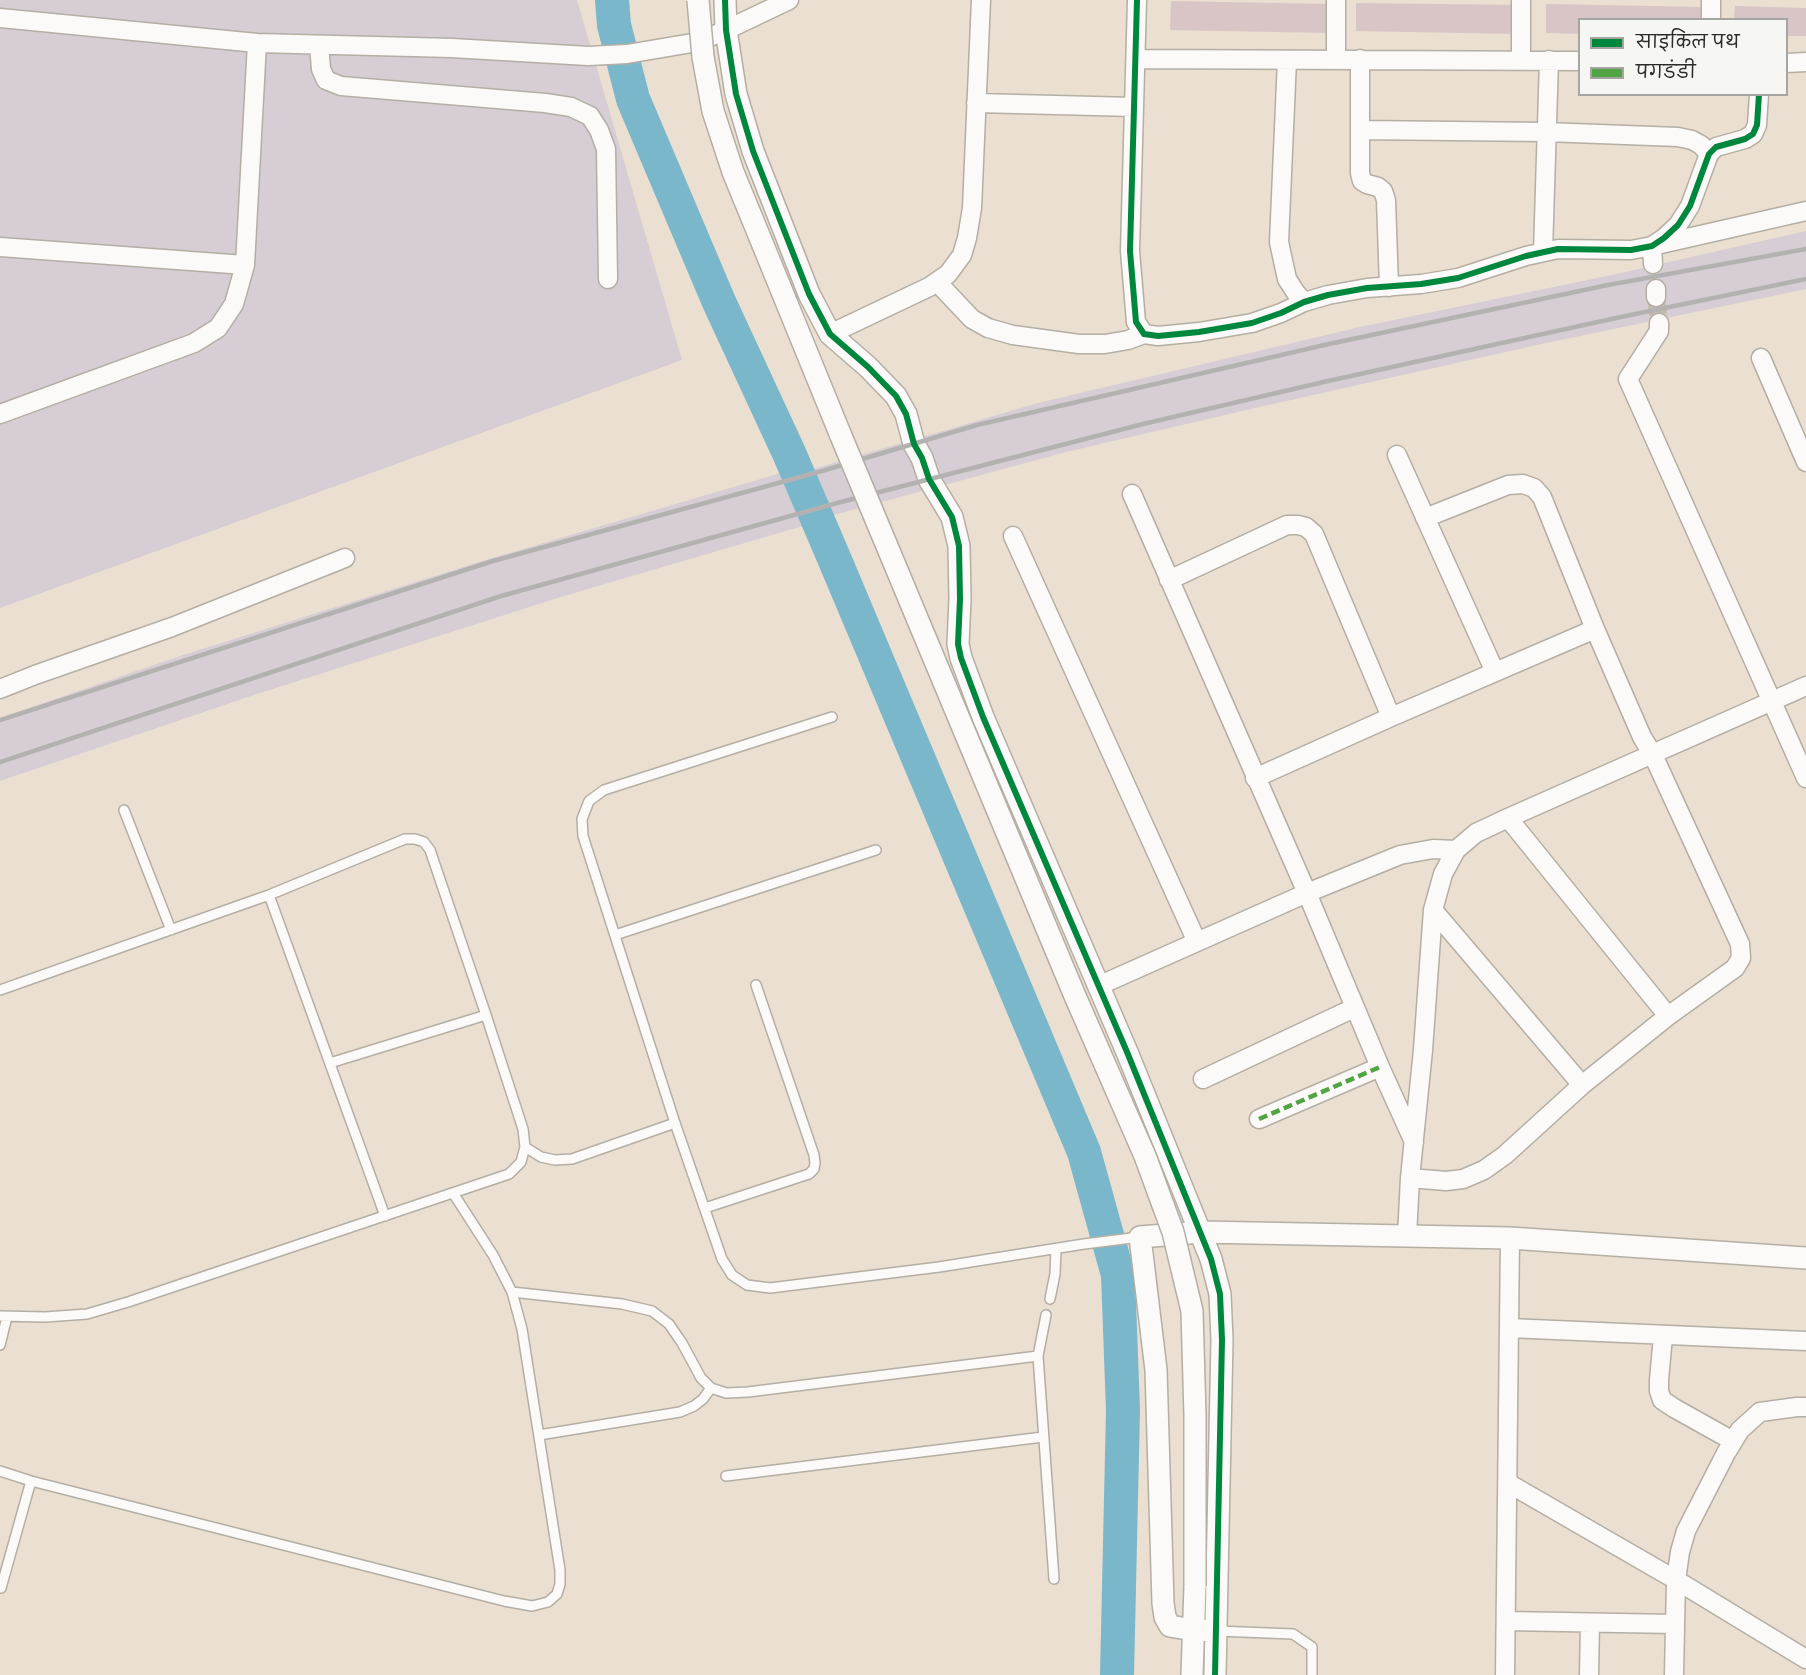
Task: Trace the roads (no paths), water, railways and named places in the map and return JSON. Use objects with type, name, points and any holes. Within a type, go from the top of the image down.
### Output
[{"type":"street","points":[[698,0],[703,57],[713,111],[733,172],[1075,996],[1145,1156],[1173,1232],[1192,1311],[1195,1416],[1195,1586],[1192,1675]]},
{"type":"street","points":[[725,0],[726,30],[736,94],[753,151],[809,294],[830,334],[868,367],[896,396],[906,414],[914,444],[922,458],[929,479],[952,517],[959,546],[958,644],[961,658],[988,727],[1132,1062],[1212,1259],[1220,1294],[1222,1340],[1215,1675]]},
{"type":"street","points":[[0,18],[256,44],[452,48],[588,56],[627,54],[698,42],[789,0]]},
{"type":"street","points":[[830,334],[929,287],[948,274],[962,255],[972,208],[981,0]]},
{"type":"street","points":[[1137,0],[1130,251],[1136,322],[1144,334]]},
{"type":"street","points":[[1336,0],[1336,59]]},
{"type":"street","points":[[1521,0],[1521,60]]},
{"type":"street","points":[[1711,0],[1711,18]]},
{"type":"street","points":[[0,414],[194,343],[218,328],[234,304],[245,265],[256,44]]},
{"type":"street","points":[[319,45],[321,69],[326,80],[341,86],[545,103],[571,107],[590,116],[599,130],[606,149],[608,279]]},
{"type":"street","points":[[1136,59],[1578,61]]},
{"type":"street","points":[[1360,59],[1360,172],[1362,181],[1378,187],[1383,191],[1386,200],[1389,287]]},
{"type":"street","points":[[1287,60],[1279,242],[1287,279],[1304,302]]},
{"type":"street","points":[[1543,252],[1549,60]]},
{"type":"street","points":[[1788,63],[1806,62]]},
{"type":"street","points":[[1653,255],[1664,238],[1678,225],[1690,206],[1709,154],[1716,147],[1745,139],[1753,134],[1757,125],[1759,96]]},
{"type":"street","points":[[976,103],[1134,107]]},
{"type":"street","points":[[1360,130],[1546,132],[1678,137],[1692,140],[1701,145],[1709,154]]},
{"type":"street","points":[[937,282],[972,319],[988,328],[1012,335],[1079,344],[1105,344],[1128,340],[1144,334],[1158,336],[1199,332],[1252,323],[1328,295],[1367,288],[1421,284],[1458,278],[1526,256],[1558,249],[1631,250],[1653,255],[1806,211]]},
{"type":"street","points":[[0,247],[245,265]]},
{"type":"street","points":[[1659,323],[1659,331],[1628,379],[1806,778]]},
{"type":"street","points":[[1761,357],[1806,462]]},
{"type":"street","points":[[1397,455],[1495,672]]},
{"type":"street","points":[[1410,1178],[1446,1181],[1463,1179],[1484,1170],[1505,1155],[1582,1084],[1668,1016],[1735,968],[1741,958],[1740,944],[1653,755],[1642,737],[1595,629],[1542,497],[1534,488],[1524,484],[1508,485],[1425,518]]},
{"type":"street","points":[[1132,494],[1414,1142]]},
{"type":"street","points":[[1169,580],[1287,525],[1306,527],[1314,534],[1391,717]]},
{"type":"street","points":[[1013,536],[1197,942]]},
{"type":"street","points":[[0,689],[172,627],[345,558]]},
{"type":"street","points":[[1256,778],[1595,629]]},
{"type":"street","points":[[1407,1236],[1433,910],[1443,874],[1456,850],[1476,833],[1508,818],[1806,686]]},
{"type":"street","points":[[1508,818],[1668,1016]]},
{"type":"street","points":[[1098,986],[1307,892],[1400,855],[1433,849],[1456,850]]},
{"type":"street","points":[[1433,910],[1582,1084]]},
{"type":"street","points":[[1203,1079],[1354,1008]]},
{"type":"street","points":[[1259,1119],[1380,1067]]},
{"type":"street","points":[[1217,1631],[1170,1626],[1165,1617],[1156,1370],[1131,1238],[1201,1232],[1510,1238],[1806,1258]]},
{"type":"street","points":[[1505,1675],[1510,1238]]},
{"type":"street","points":[[1509,1328],[1806,1341]]},
{"type":"street","points":[[1663,1336],[1659,1380],[1662,1400],[1733,1441]]},
{"type":"street","points":[[1674,1675],[1676,1580],[1686,1532],[1740,1430],[1760,1412],[1806,1407]]},
{"type":"street","points":[[1508,1483],[1676,1580],[1806,1659]]},
{"type":"street","points":[[1506,1621],[1675,1624]]},
{"type":"street","points":[[1589,1675],[1590,1623]]},
{"type":"lane","points":[[832,717],[604,790],[589,801],[582,819],[583,836],[675,1123],[722,1259],[732,1275],[747,1286],[770,1288],[939,1267],[1131,1238]]},
{"type":"lane","points":[[124,810],[171,930]]},
{"type":"lane","points":[[0,990],[269,895],[405,839],[415,839],[424,842],[430,850],[523,1129],[525,1147],[521,1162],[509,1174],[128,1302],[87,1314],[45,1317],[3,1316],[0,1345]]},
{"type":"lane","points":[[615,935],[876,850]]},
{"type":"lane","points":[[269,895],[385,1216]]},
{"type":"lane","points":[[705,1208],[809,1174],[814,1169],[815,1163],[756,985]]},
{"type":"lane","points":[[330,1064],[486,1015]]},
{"type":"lane","points":[[525,1147],[541,1157],[555,1160],[572,1159],[675,1123]]},
{"type":"lane","points":[[0,1472],[492,1599],[532,1606],[548,1602],[557,1594],[560,1570],[522,1329],[512,1292],[493,1254],[453,1193]]},
{"type":"lane","points":[[1050,1299],[1055,1274],[1056,1249]]},
{"type":"lane","points":[[512,1292],[622,1304],[652,1311],[669,1323],[701,1378],[711,1388],[726,1392],[748,1392],[1038,1356]]},
{"type":"lane","points":[[1046,1315],[1038,1356],[1054,1579]]},
{"type":"lane","points":[[539,1435],[680,1412],[694,1406],[711,1388]]},
{"type":"lane","points":[[726,1476],[1043,1437]]},
{"type":"lane","points":[[1,1588],[31,1481]]},
{"type":"lane","points":[[1217,1631],[1293,1634],[1312,1647],[1312,1675]]},
{"type":"waterway","points":[[612,0],[614,25],[633,99],[719,302],[789,453],[834,558],[1084,1152],[1118,1275],[1123,1410],[1117,1675]]},
{"type":"tunnel","points":[[1656,297],[1659,323]]},
{"type":"railway","points":[[0,720],[493,561],[822,471],[977,425],[1329,344],[1608,285],[1806,249]]},
{"type":"railway","points":[[0,762],[501,596],[841,502],[1143,424],[1328,381],[1806,279]]}]
